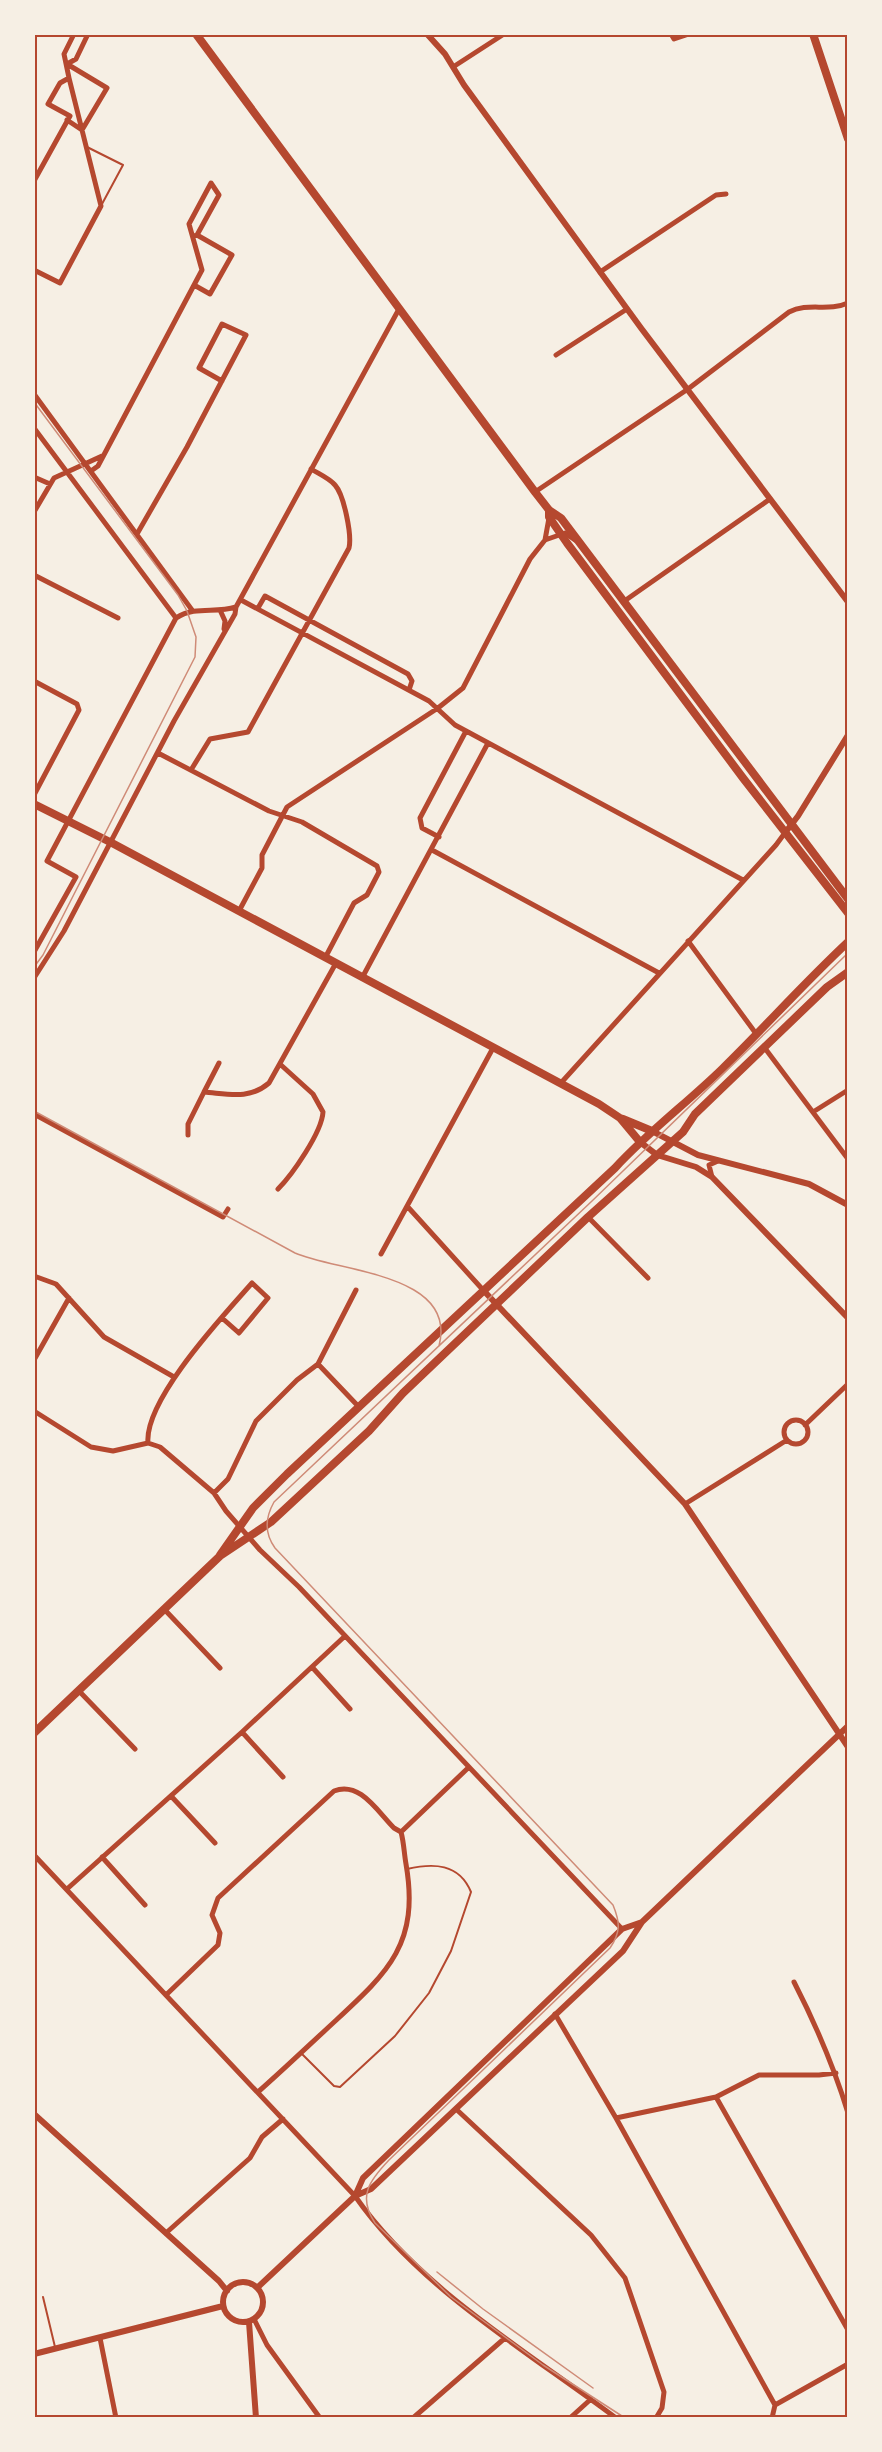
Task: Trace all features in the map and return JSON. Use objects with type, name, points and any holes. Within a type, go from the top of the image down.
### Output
[{"type":"main road","points":[[196,34],[535,492],[567,543],[788,829],[848,899]]},
{"type":"main road","points":[[813,34],[848,139]]},
{"type":"main road","points":[[549,513],[561,518],[848,913]]},
{"type":"main road","points":[[34,804],[112,843],[560,1083],[620,1118],[652,1131]]},
{"type":"main road","points":[[34,1733],[220,1556],[258,1503],[358,1406],[640,1142],[685,1104],[757,1035],[786,1002],[848,942]]},
{"type":"main road","points":[[220,1556],[250,1539],[271,1522],[369,1431],[403,1393],[627,1180],[649,1165],[670,1142],[683,1132],[695,1114],[826,987],[848,972]]},
{"type":"main road","points":[[620,1118],[640,1142]]},
{"type":"street","points":[[34,270],[60,283],[101,206],[64,54],[74,34]]},
{"type":"street","points":[[67,64],[76,58],[88,34]]},
{"type":"street","points":[[427,34],[627,309],[848,602]]},
{"type":"street","points":[[453,67],[504,34]]},
{"type":"street","points":[[671,34],[674,39],[689,34]]},
{"type":"street","points":[[67,64],[107,88],[82,130]]},
{"type":"street","points":[[34,181],[70,116],[48,104],[60,83],[69,78]]},
{"type":"street","points":[[67,120],[82,130]]},
{"type":"street","points":[[91,471],[98,466],[202,270],[195,236],[189,224],[212,183],[219,195],[195,236]]},
{"type":"street","points":[[600,272],[716,195],[726,194]]},
{"type":"street","points":[[194,285],[210,294],[232,255],[195,236]]},
{"type":"street","points":[[535,492],[688,389],[796,309],[811,306],[830,308],[848,303]]},
{"type":"street","points":[[34,978],[64,931],[235,614],[236,607],[399,309]]},
{"type":"street","points":[[556,355],[627,309]]},
{"type":"street","points":[[137,534],[222,381],[246,334],[222,324],[199,368],[222,381]]},
{"type":"street","points":[[34,394],[192,610]]},
{"type":"street","points":[[34,428],[176,618]]},
{"type":"street","points":[[34,512],[54,478],[84,462],[102,456]]},
{"type":"street","points":[[191,770],[210,739],[248,732],[350,542],[340,492],[332,482],[311,469]]},
{"type":"street","points":[[34,477],[50,484]]},
{"type":"street","points":[[622,602],[770,499]]},
{"type":"street","points":[[239,911],[262,868],[262,855],[287,807],[438,708],[463,688],[531,559],[545,540],[549,513]]},
{"type":"street","points":[[545,540],[565,532],[578,543]]},
{"type":"street","points":[[545,540],[560,539],[567,543]]},
{"type":"street","points":[[34,575],[118,618]]},
{"type":"street","points":[[258,608],[265,596],[408,674],[412,681],[410,690]]},
{"type":"street","points":[[241,600],[410,690],[438,708],[449,721],[466,731],[743,880]]},
{"type":"street","points":[[34,952],[76,877],[47,861],[176,618],[192,610],[219,610],[236,607]]},
{"type":"street","points":[[219,610],[225,621],[224,631]]},
{"type":"street","points":[[34,681],[77,704],[79,710],[35,792]]},
{"type":"street","points":[[439,837],[422,828],[420,818],[466,731]]},
{"type":"street","points":[[560,1083],[788,829],[848,735]]},
{"type":"street","points":[[362,978],[488,743]]},
{"type":"street","points":[[158,753],[282,817],[302,822],[378,868],[379,872],[368,895],[352,905],[325,958]]},
{"type":"street","points":[[432,850],[659,974]]},
{"type":"street","points":[[688,942],[757,1035]]},
{"type":"street","points":[[204,1092],[247,1095],[259,1092],[269,1083],[336,963]]},
{"type":"street","points":[[764,1047],[848,1159]]},
{"type":"street","points":[[381,1254],[493,1048]]},
{"type":"street","points":[[188,1135],[188,1124],[219,1063]]},
{"type":"street","points":[[278,1189],[292,1174],[320,1124],[323,1112],[313,1094],[280,1065]]},
{"type":"street","points":[[813,1112],[848,1090]]},
{"type":"street","points":[[34,1114],[223,1217],[228,1209]]},
{"type":"street","points":[[652,1131],[698,1155],[808,1184],[848,1205]]},
{"type":"street","points":[[640,1142],[657,1155],[696,1167],[712,1177],[848,1318]]},
{"type":"street","points":[[712,1177],[709,1165],[720,1160]]},
{"type":"street","points":[[407,1206],[685,1504],[848,1747]]},
{"type":"street","points":[[588,1217],[648,1278]]},
{"type":"street","points":[[34,1276],[56,1284],[104,1337],[174,1377]]},
{"type":"street","points":[[148,1443],[148,1426],[174,1377],[222,1318],[252,1283],[268,1298],[239,1333],[222,1318]]},
{"type":"street","points":[[214,1493],[228,1479],[256,1420],[297,1380],[318,1364],[356,1290]]},
{"type":"street","points":[[34,1360],[69,1298]]},
{"type":"street","points":[[318,1364],[358,1406]]},
{"type":"street","points":[[805,1425],[848,1383]]},
{"type":"street","points":[[34,1411],[91,1447],[121,1451],[148,1443],[160,1447],[214,1493],[250,1539],[345,1636],[468,1768],[478,1775],[622,1929]]},
{"type":"street","points":[[795,1421],[805,1425],[808,1431],[804,1441],[794,1444],[787,1440],[785,1430],[789,1424],[795,1421]]},
{"type":"street","points":[[685,1504],[787,1440]]},
{"type":"street","points":[[164,1609],[220,1668]]},
{"type":"street","points":[[67,1889],[345,1636]]},
{"type":"street","points":[[312,1667],[350,1709]]},
{"type":"street","points":[[79,1691],[135,1749]]},
{"type":"street","points":[[257,2288],[355,2196],[371,2189],[623,1951],[642,1922],[848,1726]]},
{"type":"street","points":[[242,1731],[283,1777]]},
{"type":"street","points":[[401,1832],[468,1768]]},
{"type":"street","points":[[166,1995],[218,1945],[220,1933],[212,1915],[218,1898],[334,1791],[348,1787],[359,1791],[394,1828],[401,1832]]},
{"type":"street","points":[[171,1796],[215,1843]]},
{"type":"street","points":[[258,2092],[377,1982],[397,1953],[404,1937],[410,1907],[401,1832]]},
{"type":"street","points":[[34,1855],[355,2196],[370,2218],[432,2279],[451,2297],[505,2338],[616,2418]]},
{"type":"street","points":[[102,1857],[145,1905]]},
{"type":"street","points":[[355,2196],[363,2178],[622,1929],[642,1922]]},
{"type":"street","points":[[794,1982],[816,2024],[836,2073],[848,2113]]},
{"type":"street","points":[[555,2014],[616,2118],[776,2405]]},
{"type":"street","points":[[616,2118],[716,2097],[759,2075],[836,2073]]},
{"type":"street","points":[[716,2097],[848,2330]]},
{"type":"street","points":[[456,2109],[591,2235],[625,2278],[664,2392],[662,2408],[656,2418]]},
{"type":"street","points":[[34,2114],[219,2281],[226,2291]]},
{"type":"street","points":[[166,2234],[250,2158],[262,2137],[283,2119]]},
{"type":"street","points":[[252,2320],[240,2322],[231,2319],[223,2306],[226,2291],[240,2282],[251,2284],[262,2295],[263,2306],[252,2320],[256,2418]]},
{"type":"street","points":[[34,2354],[223,2306]]},
{"type":"street","points":[[252,2320],[267,2346],[320,2418]]},
{"type":"street","points":[[100,2338],[116,2418]]},
{"type":"street","points":[[412,2418],[505,2338]]},
{"type":"street","points":[[772,2418],[776,2405],[848,2364]]},
{"type":"street","points":[[570,2418],[591,2399]]},
{"type":"lane","points":[[86,147],[123,165],[101,206]]},
{"type":"lane","points":[[301,2053],[334,2086],[340,2087],[413,2016],[437,1978],[458,1931],[471,1892],[461,1876],[454,1870],[440,1865],[425,1865],[407,1869]]},
{"type":"lane","points":[[44,2297],[56,2350]]},
{"type":"tram line","points":[[34,402],[178,595],[187,611],[196,637],[195,657],[43,955],[34,967]]},
{"type":"tram line","points":[[625,2418],[543,2365],[451,2297],[375,2223],[367,2205],[371,2182],[389,2160],[610,1948],[618,1927],[613,1905],[275,1548],[267,1531],[267,1520],[274,1502],[592,1201],[848,953]]},
{"type":"tram line","points":[[34,1111],[295,1253],[390,1279],[413,1290],[431,1303],[440,1322],[439,1346]]},
{"type":"tram line","points":[[437,2272],[483,2309],[593,2388]]}]
